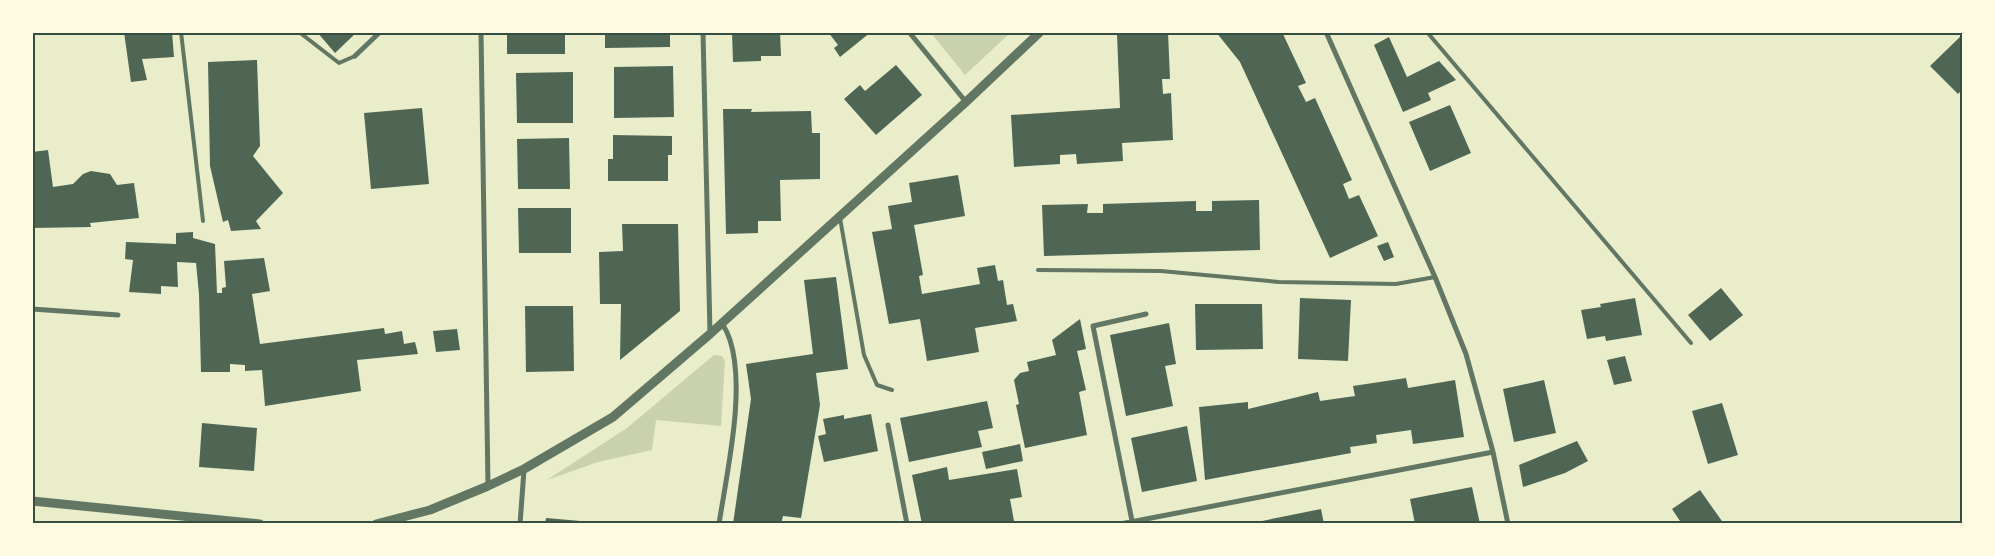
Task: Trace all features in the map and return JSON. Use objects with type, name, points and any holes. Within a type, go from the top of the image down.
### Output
[{"type":"street","points":[[355,56],[380,32]]},
{"type":"street","points":[[481,32],[488,486]]},
{"type":"street","points":[[703,32],[710,334]]},
{"type":"street","points":[[909,32],[966,102]]},
{"type":"street","points":[[376,524],[430,510],[488,486],[524,469],[613,417],[710,334],[966,102],[1040,32]]},
{"type":"street","points":[[1326,32],[1435,277],[1466,354],[1493,452],[1508,524]]},
{"type":"street","points":[[32,309],[118,315]]},
{"type":"street","points":[[1132,521],[1093,326],[1146,314]]},
{"type":"street","points":[[720,524],[735,413],[736,378],[730,339],[722,323]]},
{"type":"street","points":[[888,425],[908,524]]},
{"type":"street","points":[[1120,524],[1493,452]]},
{"type":"street","points":[[520,524],[524,469]]},
{"type":"street","points":[[32,502],[260,524]]},
{"type":"lane","points":[[181,32],[203,221]]},
{"type":"lane","points":[[300,32],[339,63],[355,56]]},
{"type":"lane","points":[[1427,32],[1690,343]]},
{"type":"lane","points":[[839,216],[864,355],[877,385],[892,390]]},
{"type":"lane","points":[[1038,270],[1161,271],[1279,282],[1396,284],[1435,277]]},
{"type":"green space","points":[[931,33],[1010,33],[965,75]]},
{"type":"green space","points":[[714,355],[722,356],[725,361],[721,426],[656,420],[652,450],[598,462],[547,480],[627,428]]},
{"type":"building","points":[[124,32],[172,32],[174,57],[142,59],[147,80],[131,82]]},
{"type":"building","points":[[317,32],[357,32],[335,53]]},
{"type":"building","points":[[507,32],[565,32],[565,54],[507,54]]},
{"type":"building","points":[[605,32],[670,32],[670,47],[605,48]]},
{"type":"building","points":[[732,32],[780,32],[781,56],[761,56],[761,61],[733,62]]},
{"type":"building","points":[[828,32],[871,32],[840,57],[834,48],[838,45]]},
{"type":"building","points":[[1168,32],[1170,79],[1162,79],[1163,94],[1171,93],[1173,140],[1122,143],[1123,161],[1077,164],[1076,154],[1060,155],[1060,164],[1014,167],[1011,115],[1120,108],[1117,34]]},
{"type":"building","points":[[1216,32],[1282,32],[1306,83],[1298,86],[1306,102],[1315,98],[1352,180],[1343,184],[1349,199],[1359,195],[1378,236],[1330,258],[1240,62]]},
{"type":"building","points":[[1962,35],[1962,90],[1958,94],[1930,66]]},
{"type":"building","points":[[1389,37],[1407,77],[1439,61],[1456,80],[1428,93],[1431,100],[1403,112],[1374,45]]},
{"type":"building","points":[[257,60],[260,146],[253,156],[283,193],[256,221],[261,229],[231,231],[228,220],[223,222],[210,166],[208,62]]},
{"type":"building","points":[[896,65],[922,95],[876,135],[844,99],[860,85],[865,91]]},
{"type":"building","points":[[673,66],[674,117],[614,118],[614,67]]},
{"type":"building","points":[[573,72],[573,123],[517,123],[516,73]]},
{"type":"building","points":[[1450,105],[1471,153],[1430,171],[1409,122]]},
{"type":"building","points":[[422,108],[429,184],[371,189],[364,113]]},
{"type":"building","points":[[723,109],[752,109],[751,112],[811,111],[812,133],[820,133],[820,179],[780,180],[781,221],[758,221],[758,233],[726,234]]},
{"type":"building","points":[[613,135],[672,136],[672,155],[668,155],[668,181],[608,181],[608,159],[613,159]]},
{"type":"building","points":[[569,138],[570,189],[518,189],[517,139]]},
{"type":"building","points":[[48,150],[53,187],[73,184],[83,174],[91,171],[110,174],[117,185],[134,183],[139,218],[90,223],[91,227],[32,228],[32,152]]},
{"type":"building","points":[[958,175],[965,216],[914,225],[923,275],[919,276],[922,294],[980,284],[977,268],[995,265],[998,281],[1003,280],[1007,305],[1013,304],[1017,321],[975,328],[979,352],[927,361],[920,319],[889,324],[872,232],[892,229],[888,206],[912,202],[909,183]]},
{"type":"building","points":[[1259,200],[1260,250],[1044,256],[1042,205],[1088,204],[1087,213],[1103,213],[1103,204],[1196,201],[1196,211],[1212,211],[1212,201]]},
{"type":"building","points":[[518,208],[571,208],[571,253],[519,253]]},
{"type":"building","points":[[622,224],[678,224],[680,311],[620,360],[621,304],[600,304],[599,252],[623,251]]},
{"type":"building","points":[[193,232],[193,238],[215,244],[217,293],[222,293],[222,288],[226,287],[224,261],[264,258],[270,291],[252,294],[260,344],[384,328],[385,334],[402,331],[404,344],[415,342],[418,354],[357,360],[361,391],[265,406],[262,370],[245,371],[245,365],[230,364],[230,372],[201,372],[199,294],[196,263],[177,262],[178,287],[161,286],[161,294],[129,292],[133,260],[125,259],[126,242],[176,244],[176,233]]},
{"type":"building","points":[[1388,242],[1394,257],[1384,261],[1377,246]]},
{"type":"building","points":[[836,277],[848,369],[816,373],[820,405],[801,518],[783,516],[781,524],[733,524],[751,399],[746,364],[813,354],[804,280]]},
{"type":"building","points":[[1721,288],[1743,315],[1710,341],[1688,315]]},
{"type":"building","points":[[1300,298],[1351,300],[1348,361],[1298,359]]},
{"type":"building","points":[[1635,298],[1642,335],[1606,341],[1605,336],[1587,339],[1581,310],[1601,307],[1600,304]]},
{"type":"building","points":[[1195,304],[1262,304],[1263,349],[1196,350]]},
{"type":"building","points":[[525,306],[573,306],[574,371],[526,372]]},
{"type":"building","points":[[1080,319],[1086,349],[1077,351],[1086,390],[1079,392],[1087,435],[1025,448],[1016,405],[1019,404],[1014,380],[1020,373],[1029,371],[1027,362],[1056,355],[1052,340]]},
{"type":"building","points":[[1169,323],[1176,364],[1165,366],[1173,406],[1126,416],[1110,335]]},
{"type":"building","points":[[457,329],[460,350],[436,352],[433,331]]},
{"type":"building","points":[[1625,356],[1632,381],[1614,385],[1607,360]]},
{"type":"building","points":[[1406,378],[1408,388],[1455,380],[1464,437],[1413,444],[1411,430],[1376,435],[1377,443],[1350,447],[1351,453],[1205,480],[1199,407],[1248,402],[1248,409],[1318,392],[1320,401],[1355,396],[1353,386]]},
{"type":"building","points":[[1544,380],[1556,433],[1514,442],[1503,389]]},
{"type":"building","points":[[987,401],[993,428],[978,431],[982,447],[909,462],[900,418]]},
{"type":"building","points":[[1722,403],[1738,455],[1708,464],[1692,411]]},
{"type":"building","points":[[871,414],[878,451],[824,462],[818,436],[826,434],[823,419],[844,415],[844,419]]},
{"type":"building","points":[[202,423],[257,428],[254,471],[199,467]]},
{"type":"building","points":[[1187,426],[1197,481],[1142,492],[1131,438]]},
{"type":"building","points":[[1577,441],[1588,461],[1565,473],[1523,487],[1519,465]]},
{"type":"building","points":[[1020,444],[1023,461],[986,469],[982,452]]},
{"type":"building","points":[[947,467],[949,480],[1017,469],[1022,497],[1010,499],[1014,521],[1002,524],[922,524],[912,475]]},
{"type":"building","points":[[1472,487],[1480,524],[1415,524],[1410,499]]},
{"type":"building","points":[[1700,490],[1724,524],[1682,524],[1672,509]]},
{"type":"building","points":[[1321,509],[1324,524],[1252,524],[1252,523]]},
{"type":"building","points":[[546,518],[592,522],[592,524],[545,524]]}]
